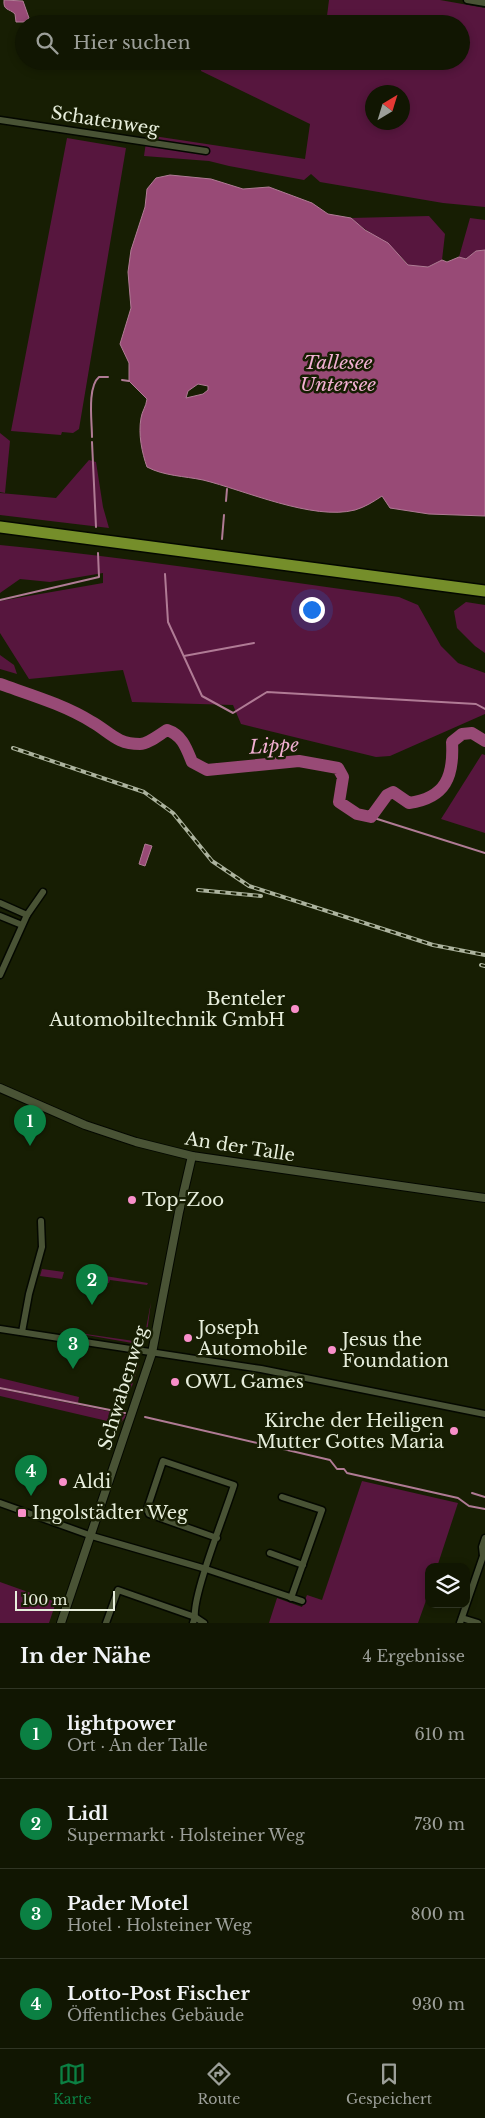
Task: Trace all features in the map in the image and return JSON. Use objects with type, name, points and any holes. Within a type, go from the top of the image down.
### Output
[{"type":"highway","points":[[0,527],[485,591]]},
{"type":"street","points":[[467,0],[485,3]]},
{"type":"street","name":"Schatenweg","points":[[0,120],[206,151]]},
{"type":"street","points":[[0,975],[27,914],[43,892]]},
{"type":"street","points":[[0,903],[27,914]]},
{"type":"street","points":[[0,916],[22,926]]},
{"type":"street","name":"An der Talle","points":[[0,1088],[94,1128],[136,1142],[192,1156],[485,1198]]},
{"type":"street","name":"Schwabenweg","points":[[61,1623],[92,1536],[152,1353],[192,1156]]},
{"type":"street","points":[[22,1332],[29,1294],[42,1247],[41,1221]]},
{"type":"street","points":[[0,1329],[270,1371],[485,1414]]},
{"type":"street","points":[[194,1620],[194,1608],[206,1569],[217,1538],[234,1485],[163,1461],[147,1509],[149,1514],[217,1538]]},
{"type":"street","points":[[282,1497],[322,1510],[291,1598]]},
{"type":"street","points":[[0,1504],[92,1536],[206,1569],[302,1601]]},
{"type":"street","points":[[478,1623],[461,1620],[484,1556],[482,1547],[485,1538]]},
{"type":"street","points":[[270,1553],[303,1565]]},
{"type":"street","points":[[106,1623],[118,1590],[204,1623]]},
{"type":"shaded area","points":[[329,0],[440,0],[485,8],[485,207],[443,203],[320,182],[311,174],[304,180],[209,161],[144,156],[147,135],[305,159],[310,124],[201,70],[470,70],[470,15],[327,15]]},
{"type":"shaded area","points":[[67,138],[126,148],[79,429],[73,433],[62,432],[61,435],[11,431]]},
{"type":"shaded area","points":[[429,216],[445,234],[442,260],[428,267],[408,265],[388,245],[351,218]]},
{"type":"shaded area","points":[[470,218],[485,220],[485,250],[476,251],[466,259],[459,257]]},
{"type":"shaded area","points":[[0,433],[10,441],[5,493],[0,492]]},
{"type":"shaded area","points":[[89,460],[96,462],[103,507],[109,528],[0,515],[0,493],[56,498]]},
{"type":"shaded area","points":[[0,545],[150,562],[399,597],[418,605],[441,646],[458,663],[485,673],[485,714],[390,756],[376,757],[241,724],[233,705],[132,702],[123,670],[29,679],[0,633],[0,601],[103,583],[103,573],[50,582],[20,579],[0,593]]},
{"type":"shaded area","points":[[466,602],[485,605],[485,653],[457,628],[454,611]]},
{"type":"shaded area","points":[[0,655],[14,665],[17,674],[0,669]]},
{"type":"shaded area","points":[[482,754],[485,755],[485,833],[441,819]]},
{"type":"shaded area","points":[[42,1269],[64,1272],[62,1279],[40,1276]]},
{"type":"shaded area","points":[[87,1273],[148,1283],[147,1285],[110,1280],[109,1283],[106,1283],[106,1280],[89,1277],[86,1280]]},
{"type":"shaded area","points":[[151,1302],[146,1340],[138,1344],[58,1330],[134,1341],[135,1338],[144,1339]]},
{"type":"shaded area","points":[[130,1357],[135,1359],[139,1365],[131,1389],[124,1388]]},
{"type":"shaded area","points":[[0,1378],[79,1397],[78,1403],[0,1387]]},
{"type":"shaded area","points":[[0,1389],[127,1415],[120,1424],[0,1396]]},
{"type":"shaded area","points":[[362,1481],[458,1503],[438,1563],[425,1563],[425,1603],[418,1623],[269,1623],[277,1598],[302,1607],[307,1595],[322,1600]]},
{"type":"shaded area","points":[[0,1582],[56,1602],[49,1623],[0,1623]]},
{"type":"water","points":[[4,0],[23,1],[28,15],[15,15],[5,8]]},
{"type":"water","name":"Tallesee Untersee","points":[[170,175],[211,179],[243,189],[269,187],[312,203],[328,214],[351,218],[365,230],[388,243],[408,265],[428,267],[442,260],[447,262],[459,257],[466,259],[476,251],[485,250],[485,516],[429,514],[390,508],[382,496],[355,510],[338,512],[319,511],[279,503],[203,480],[167,474],[147,467],[142,450],[140,424],[147,399],[129,381],[129,363],[120,344],[131,308],[128,272],[131,250],[145,207],[147,189],[156,178]],"holes":[[[198,384],[208,386],[208,390],[203,394],[186,398],[188,391]]]},
{"type":"water","points":[[145,844],[152,846],[145,866],[139,864]]},
{"type":"waterway","points":[[92,437],[91,405],[93,388],[99,377],[108,377]]},
{"type":"waterway","points":[[122,380],[129,381]]},
{"type":"waterway","points":[[92,442],[96,527]]},
{"type":"waterway","points":[[226,501],[227,489]]},
{"type":"waterway","points":[[222,539],[224,515]]},
{"type":"waterway","points":[[0,600],[99,577],[98,553]]},
{"type":"waterway","points":[[165,574],[168,622],[202,696],[233,713],[267,692],[476,704],[485,709]]},
{"type":"waterway","points":[[184,656],[254,643]]},
{"type":"waterway","name":"Lippe","points":[[0,684],[71,710],[125,742],[143,744],[167,730],[172,732],[180,738],[192,762],[207,770],[299,761],[338,768],[343,777],[339,802],[357,814],[371,817],[387,795],[393,792],[409,803],[432,796],[439,790],[449,775],[452,742],[462,734],[472,733],[485,741]]},
{"type":"waterway","points":[[371,817],[485,853]]},
{"type":"waterway","points":[[0,1388],[125,1413]]},
{"type":"waterway","points":[[145,1417],[330,1460],[337,1469],[344,1469],[347,1473],[458,1498],[469,1506],[485,1509]]},
{"type":"waterway","points":[[472,1493],[485,1497]]},
{"type":"railway","points":[[13,748],[144,792],[173,813],[212,861],[249,886],[433,945],[485,955]]},
{"type":"railway","points":[[198,890],[261,896]]},
{"type":"railway","points":[[481,965],[485,966]]},
{"type":"place","name":"Benteler Automobiltechnik GmbH","points":[[295,1009]]},
{"type":"place","name":"lightpower","points":[[30,1146]]},
{"type":"place","name":"Top-Zoo","points":[[132,1200]]},
{"type":"place","name":"Lidl","points":[[92,1305]]},
{"type":"place","name":"Joseph Automobile","points":[[188,1338]]},
{"type":"place","name":"Jesus the Foundation","points":[[332,1350]]},
{"type":"place","name":"Pader Motel","points":[[73,1369]]},
{"type":"place","name":"OWL Games","points":[[175,1382]]},
{"type":"place","name":"Kirche der Heiligen Mutter Gottes Maria","points":[[454,1431]]},
{"type":"place","name":"Aldi","points":[[63,1482]]},
{"type":"place","name":"Lotto-Post Fischer","points":[[31,1496]]},
{"type":"place","name":"Ingolstädter Weg","points":[[22,1513]]}]
